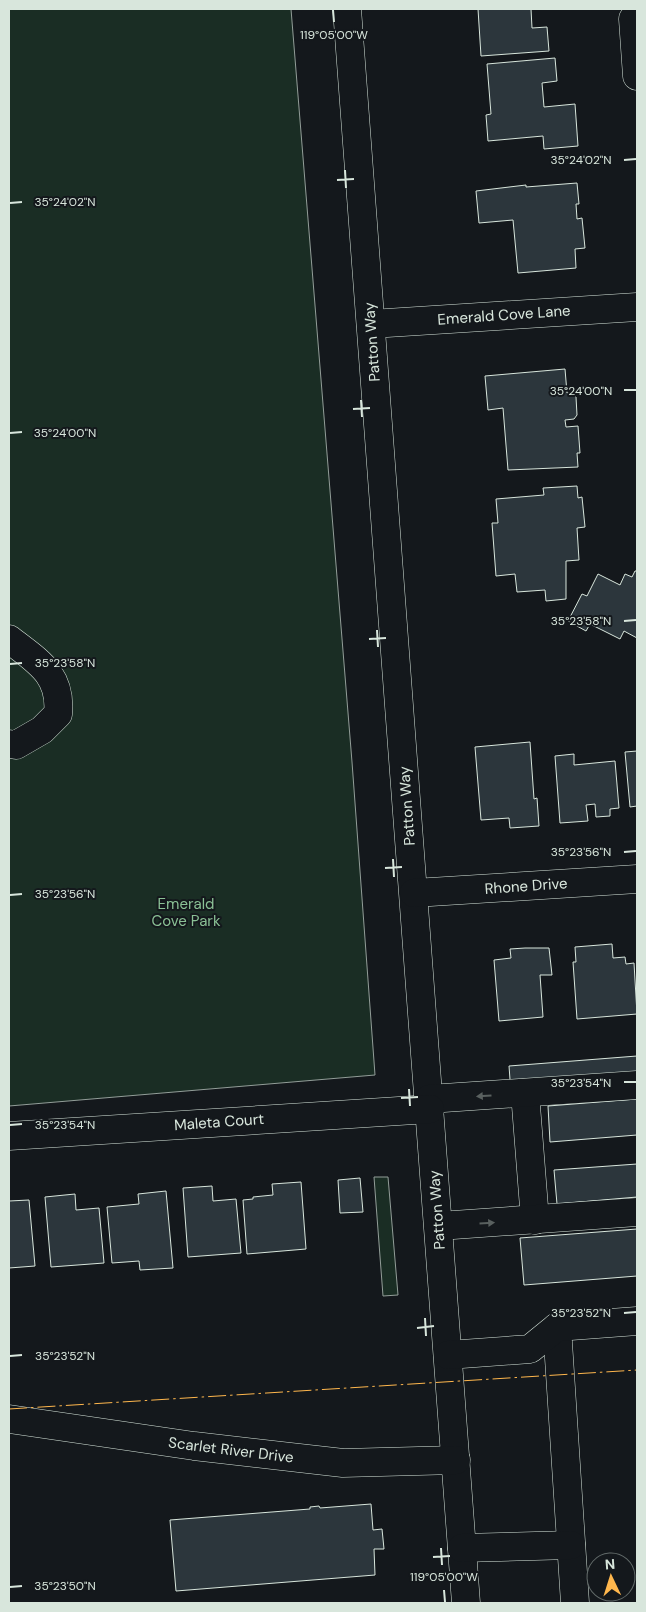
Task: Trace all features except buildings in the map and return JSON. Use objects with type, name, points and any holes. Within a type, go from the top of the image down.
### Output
[{"type":"street","name":"Patton Way","points":[[347,9],[466,1603]]},
{"type":"street","points":[[633,19],[637,76]]},
{"type":"street","name":"Emerald Cove Lane","points":[[371,324],[637,307]]},
{"type":"street","points":[[9,640],[37,661],[53,679],[60,698],[58,714],[42,730],[16,745],[9,744]]},
{"type":"street","name":"Rhone Drive","points":[[414,893],[637,879]]},
{"type":"street","name":"Maleta Court","points":[[9,1136],[430,1104],[525,1093],[637,1085]]},
{"type":"street","points":[[525,1093],[535,1220]]},
{"type":"street","points":[[439,1226],[637,1212]]},
{"type":"street","points":[[448,1355],[530,1349],[557,1327],[637,1321]]},
{"type":"street","points":[[557,1327],[575,1603]]},
{"type":"street","name":"Scarlet River Drive","points":[[9,1419],[194,1446],[343,1463],[456,1460]]},
{"type":"street","points":[[462,1548],[571,1545]]},
{"type":"green space","name":"Emerald Cove Park","points":[[9,9],[291,9],[352,762],[375,1075],[9,1106]]},
{"type":"green space","points":[[374,1177],[388,1177],[398,1295],[383,1296]]},
{"type":"power","points":[[9,1409],[637,1370]]}]
